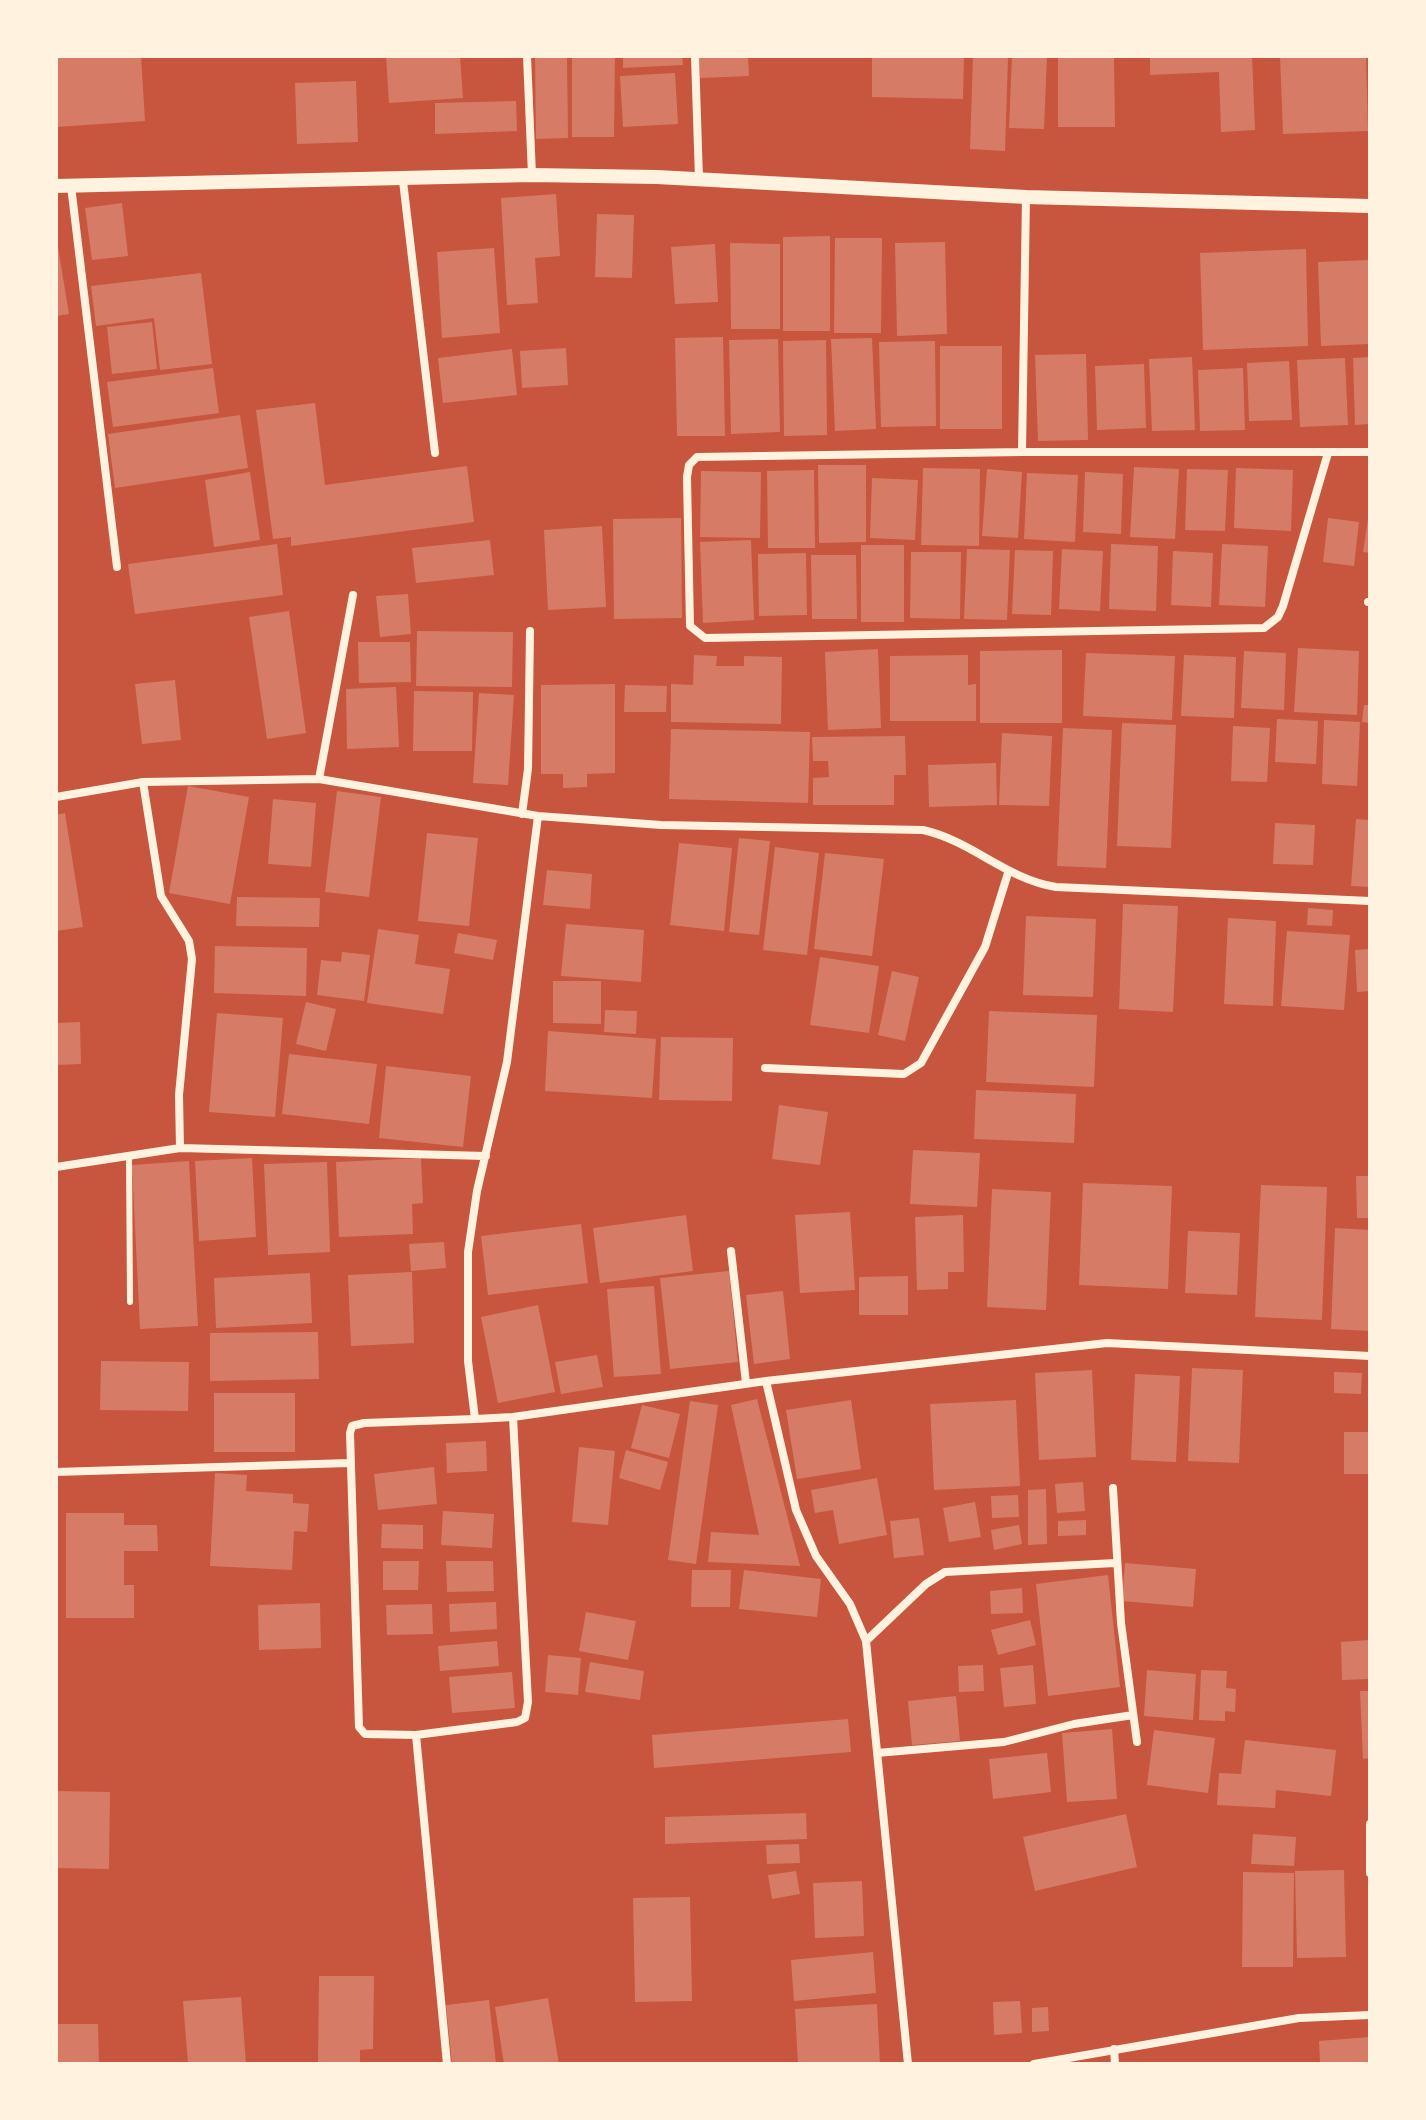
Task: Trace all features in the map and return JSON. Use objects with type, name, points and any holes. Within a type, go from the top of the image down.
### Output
[{"type":"street","points":[[527,56],[532,175]]},
{"type":"street","points":[[695,56],[699,179]]},
{"type":"street","points":[[117,567],[64,186],[403,181],[532,175],[699,179],[1026,197],[1370,206]]},
{"type":"street","points":[[403,181],[435,453]]},
{"type":"street","points":[[1022,452],[1026,197]]},
{"type":"street","points":[[1328,453],[1283,606],[1278,617],[1264,628],[705,638],[690,626],[687,477],[689,465],[697,457],[1022,452],[1370,452]]},
{"type":"street","points":[[319,779],[353,595]]},
{"type":"street","points":[[522,814],[528,769],[530,631]]},
{"type":"street","points":[[56,797],[143,782],[319,779],[538,816],[661,825],[923,830],[954,840],[1008,873],[1056,887],[1370,901]]},
{"type":"street","points":[[143,782],[161,896],[189,941],[192,959],[179,1095],[180,1148]]},
{"type":"street","points":[[475,1419],[468,1361],[468,1252],[507,1062],[538,816]]},
{"type":"street","points":[[765,1068],[904,1074],[921,1063],[985,947],[1008,873]]},
{"type":"street","points":[[56,1167],[180,1148],[486,1156]]},
{"type":"street","points":[[731,1251],[746,1383]]},
{"type":"street","points":[[513,1417],[527,1713],[517,1722],[416,1735],[370,1736],[359,1727],[349,1463],[352,1426],[513,1417],[746,1383],[1107,1343],[1370,1356]]},
{"type":"street","points":[[766,1381],[796,1510],[816,1556],[850,1604],[866,1641],[908,2064]]},
{"type":"street","points":[[56,1472],[349,1463]]},
{"type":"street","points":[[1113,1488],[1115,1563],[1137,1742]]},
{"type":"street","points":[[866,1641],[926,1584],[945,1572],[1115,1563]]},
{"type":"street","points":[[877,1753],[1004,1742],[1074,1724],[1133,1715]]},
{"type":"street","points":[[416,1735],[447,2064]]},
{"type":"street","points":[[1370,1824],[1370,1873]]},
{"type":"street","points":[[1034,2064],[1299,2018],[1370,2015]]},
{"type":"street","points":[[1114,2049],[1115,2064]]},
{"type":"lane","points":[[129,1156],[130,1302]]},
{"type":"building","points":[[56,56],[141,56],[145,121],[56,127]]},
{"type":"building","points":[[386,56],[460,56],[463,98],[389,103]]},
{"type":"building","points":[[535,56],[567,56],[568,138],[536,139]]},
{"type":"building","points":[[572,56],[615,56],[614,137],[572,137]]},
{"type":"building","points":[[623,56],[682,56],[683,65],[623,68]]},
{"type":"building","points":[[699,56],[748,56],[749,76],[700,78]]},
{"type":"building","points":[[872,56],[964,56],[963,99],[872,97]]},
{"type":"building","points":[[973,56],[1008,57],[1005,151],[970,149]]},
{"type":"building","points":[[1012,56],[1047,56],[1044,129],[1009,128]]},
{"type":"building","points":[[1058,56],[1114,56],[1115,127],[1058,127]]},
{"type":"building","points":[[1150,56],[1252,56],[1255,130],[1221,132],[1219,72],[1150,75]]},
{"type":"building","points":[[1280,56],[1366,56],[1368,131],[1283,134]]},
{"type":"building","points":[[675,73],[678,124],[623,127],[620,76]]},
{"type":"building","points":[[356,81],[358,142],[297,144],[295,83]]},
{"type":"building","points":[[516,101],[517,131],[435,134],[435,103]]},
{"type":"building","points":[[556,194],[560,256],[535,258],[538,303],[507,305],[501,198]]},
{"type":"building","points":[[122,203],[128,256],[92,260],[85,208]]},
{"type":"building","points":[[597,214],[634,215],[632,278],[595,277]]},
{"type":"building","points":[[56,235],[69,314],[56,316]]},
{"type":"building","points":[[830,236],[830,331],[783,331],[783,237]]},
{"type":"building","points":[[835,238],[882,238],[881,333],[834,333]]},
{"type":"building","points":[[945,242],[947,334],[897,336],[895,243]]},
{"type":"building","points":[[730,243],[780,244],[780,329],[731,329]]},
{"type":"building","points":[[715,244],[718,302],[675,304],[671,247]]},
{"type":"building","points":[[494,248],[500,333],[442,338],[437,252]]},
{"type":"building","points":[[1306,249],[1308,346],[1203,350],[1200,253]]},
{"type":"building","points":[[1370,260],[1370,344],[1321,346],[1318,262]]},
{"type":"building","points":[[201,273],[212,364],[160,370],[154,318],[96,326],[91,286]]},
{"type":"building","points":[[152,322],[157,369],[112,374],[107,327]]},
{"type":"building","points":[[723,337],[725,436],[677,436],[675,338]]},
{"type":"building","points":[[872,338],[876,429],[835,431],[831,339]]},
{"type":"building","points":[[778,339],[780,432],[731,434],[729,340]]},
{"type":"building","points":[[826,340],[827,435],[784,436],[783,341]]},
{"type":"building","points":[[935,341],[936,426],[881,427],[879,342]]},
{"type":"building","points":[[940,346],[1002,346],[1002,429],[940,429]]},
{"type":"building","points":[[566,348],[568,385],[522,388],[520,351]]},
{"type":"building","points":[[512,349],[517,395],[443,403],[438,358]]},
{"type":"building","points":[[1086,354],[1088,440],[1038,441],[1035,355]]},
{"type":"building","points":[[1192,357],[1195,430],[1152,431],[1149,359]]},
{"type":"building","points":[[1370,357],[1370,424],[1355,425],[1353,358]]},
{"type":"building","points":[[1345,358],[1348,425],[1300,427],[1297,360]]},
{"type":"building","points":[[1289,361],[1292,420],[1249,421],[1247,363]]},
{"type":"building","points":[[1144,364],[1146,428],[1097,430],[1095,366]]},
{"type":"building","points":[[213,368],[219,413],[113,427],[107,382]]},
{"type":"building","points":[[1243,368],[1245,430],[1200,431],[1198,370]]},
{"type":"building","points":[[315,403],[325,485],[467,466],[474,522],[291,546],[291,537],[273,539],[256,410]]},
{"type":"building","points":[[240,415],[248,468],[115,488],[108,434]]},
{"type":"building","points":[[818,465],[866,465],[866,542],[819,543]]},
{"type":"building","points":[[1134,467],[1179,469],[1175,539],[1130,537]]},
{"type":"building","points":[[923,468],[980,469],[979,546],[921,545]]},
{"type":"building","points":[[1236,468],[1293,470],[1291,531],[1234,528]]},
{"type":"building","points":[[987,469],[1022,472],[1018,538],[982,536]]},
{"type":"building","points":[[1187,469],[1228,470],[1225,531],[1185,530]]},
{"type":"building","points":[[814,470],[815,548],[768,548],[767,471]]},
{"type":"building","points":[[701,471],[761,472],[760,538],[700,537]]},
{"type":"building","points":[[250,472],[260,540],[214,547],[205,480]]},
{"type":"building","points":[[1085,472],[1123,474],[1121,534],[1083,532]]},
{"type":"building","points":[[1027,473],[1078,475],[1075,542],[1024,539]]},
{"type":"building","points":[[872,478],[918,480],[915,540],[870,538]]},
{"type":"building","points":[[681,518],[682,618],[614,619],[613,519]]},
{"type":"building","points":[[1328,518],[1359,522],[1354,566],[1323,562]]},
{"type":"building","points":[[1370,520],[1370,553],[1363,552]]},
{"type":"building","points":[[602,526],[606,607],[548,610],[544,530]]},
{"type":"building","points":[[490,540],[494,575],[416,583],[412,548]]},
{"type":"building","points":[[751,540],[754,620],[703,623],[700,542]]},
{"type":"building","points":[[277,544],[283,595],[135,614],[128,564]]},
{"type":"building","points":[[1111,544],[1158,546],[1156,611],[1109,609]]},
{"type":"building","points":[[1222,544],[1268,546],[1265,607],[1219,605]]},
{"type":"building","points":[[861,545],[904,545],[904,622],[861,622]]},
{"type":"building","points":[[967,549],[1010,550],[1007,620],[964,619]]},
{"type":"building","points":[[1062,549],[1103,551],[1100,611],[1059,609]]},
{"type":"building","points":[[1015,550],[1053,551],[1051,615],[1012,614]]},
{"type":"building","points":[[1173,551],[1213,553],[1211,607],[1171,605]]},
{"type":"building","points":[[911,552],[961,552],[960,619],[910,618]]},
{"type":"building","points":[[806,553],[807,615],[759,616],[758,554]]},
{"type":"building","points":[[811,555],[856,555],[857,619],[812,619]]},
{"type":"building","points":[[408,594],[411,634],[380,637],[376,596]]},
{"type":"building","points":[[289,611],[306,733],[267,739],[249,617]]},
{"type":"building","points":[[417,631],[513,632],[512,687],[416,686]]},
{"type":"building","points":[[358,642],[410,642],[411,682],[359,683]]},
{"type":"building","points":[[1298,648],[1359,651],[1357,715],[1294,712]]},
{"type":"building","points":[[878,649],[881,728],[828,730],[825,652]]},
{"type":"building","points":[[1062,650],[1062,723],[980,723],[980,651]]},
{"type":"building","points":[[1244,651],[1286,653],[1284,710],[1241,708]]},
{"type":"building","points":[[1086,653],[1175,656],[1172,720],[1083,716]]},
{"type":"building","points":[[694,655],[717,656],[716,666],[744,666],[744,656],[782,657],[781,724],[671,722],[671,684],[693,685]]},
{"type":"building","points":[[968,655],[968,685],[976,684],[976,721],[890,721],[890,656]]},
{"type":"building","points":[[1184,655],[1236,657],[1234,718],[1181,716]]},
{"type":"building","points":[[175,680],[181,740],[142,744],[135,684]]},
{"type":"building","points":[[615,684],[615,773],[587,774],[587,787],[563,788],[563,774],[541,774],[541,685]]},
{"type":"building","points":[[625,685],[667,686],[666,712],[624,712]]},
{"type":"building","points":[[396,687],[399,747],[347,749],[346,689]]},
{"type":"building","points":[[414,691],[473,692],[472,751],[413,751]]},
{"type":"building","points":[[479,693],[514,695],[508,785],[473,783]]},
{"type":"building","points":[[1364,705],[1370,705],[1370,723],[1362,722]]},
{"type":"building","points":[[1277,719],[1318,721],[1316,764],[1275,762]]},
{"type":"building","points":[[1324,720],[1360,722],[1357,786],[1322,784]]},
{"type":"building","points":[[1122,723],[1176,725],[1171,848],[1117,846]]},
{"type":"building","points":[[1233,726],[1270,728],[1267,782],[1231,781]]},
{"type":"building","points":[[1063,728],[1112,730],[1106,868],[1057,866]]},
{"type":"building","points":[[671,729],[810,732],[808,803],[669,799]]},
{"type":"building","points":[[1002,733],[1052,736],[1049,806],[999,805]]},
{"type":"building","points":[[905,736],[906,775],[894,775],[894,805],[813,805],[813,778],[829,777],[828,761],[813,761],[812,737]]},
{"type":"building","points":[[996,763],[997,805],[929,807],[928,765]]},
{"type":"building","points":[[188,786],[249,797],[230,904],[169,893]]},
{"type":"building","points":[[337,791],[381,797],[369,897],[325,892]]},
{"type":"building","points":[[273,799],[316,803],[311,867],[268,864]]},
{"type":"building","points":[[65,813],[83,927],[56,931],[56,815]]},
{"type":"building","points":[[1356,819],[1370,820],[1370,887],[1351,886]]},
{"type":"building","points":[[1275,823],[1315,825],[1313,865],[1273,864]]},
{"type":"building","points":[[427,833],[478,838],[469,926],[418,921]]},
{"type":"building","points":[[739,838],[770,841],[759,935],[729,932]]},
{"type":"building","points":[[679,843],[732,848],[724,931],[670,925]]},
{"type":"building","points":[[775,847],[819,853],[807,955],[763,950]]},
{"type":"building","points":[[825,853],[884,859],[872,956],[814,949]]},
{"type":"building","points":[[547,870],[592,874],[590,909],[543,905]]},
{"type":"building","points":[[237,897],[320,898],[319,927],[236,926]]},
{"type":"building","points":[[1123,904],[1178,906],[1173,1012],[1119,1009]]},
{"type":"building","points":[[1308,908],[1333,910],[1332,926],[1307,925]]},
{"type":"building","points":[[1026,916],[1096,919],[1093,997],[1023,995]]},
{"type":"building","points":[[1228,918],[1276,921],[1273,1006],[1224,1004]]},
{"type":"building","points":[[566,924],[644,930],[641,982],[561,976]]},
{"type":"building","points":[[378,929],[419,935],[415,964],[450,969],[443,1014],[367,1003]]},
{"type":"building","points":[[1287,931],[1350,935],[1344,1010],[1281,1006]]},
{"type":"building","points":[[458,933],[497,940],[493,960],[454,953]]},
{"type":"building","points":[[215,946],[307,948],[306,996],[214,993]]},
{"type":"building","points":[[1370,949],[1370,991],[1357,992],[1355,950]]},
{"type":"building","points":[[342,952],[370,955],[364,1001],[317,995],[321,960],[341,962]]},
{"type":"building","points":[[820,957],[879,966],[869,1033],[810,1025]]},
{"type":"building","points":[[892,971],[919,977],[905,1041],[878,1035]]},
{"type":"building","points":[[553,981],[601,981],[601,1024],[553,1023]]},
{"type":"building","points":[[306,1002],[336,1009],[326,1051],[296,1044]]},
{"type":"building","points":[[605,1010],[637,1011],[636,1034],[604,1032]]},
{"type":"building","points":[[989,1011],[1097,1015],[1094,1087],[986,1082]]},
{"type":"building","points":[[217,1013],[283,1018],[275,1117],[209,1112]]},
{"type":"building","points":[[80,1022],[81,1064],[56,1065],[56,1023]]},
{"type":"building","points":[[548,1031],[656,1039],[652,1098],[545,1091]]},
{"type":"building","points":[[661,1037],[733,1038],[732,1101],[659,1100]]},
{"type":"building","points":[[289,1054],[377,1064],[369,1124],[282,1114]]},
{"type":"building","points":[[386,1066],[471,1076],[463,1147],[379,1138]]},
{"type":"building","points":[[976,1090],[1076,1094],[1074,1143],[974,1139]]},
{"type":"building","points":[[779,1105],[828,1112],[820,1165],[772,1159]]},
{"type":"building","points":[[913,1150],[980,1153],[977,1207],[910,1204]]},
{"type":"building","points":[[252,1158],[256,1237],[199,1241],[195,1161]]},
{"type":"building","points":[[421,1158],[423,1203],[412,1204],[413,1234],[339,1237],[336,1162]]},
{"type":"building","points":[[189,1161],[198,1326],[140,1329],[132,1165]]},
{"type":"building","points":[[327,1162],[330,1252],[268,1255],[264,1164]]},
{"type":"building","points":[[1356,1176],[1370,1176],[1370,1218],[1357,1218]]},
{"type":"building","points":[[1083,1183],[1172,1186],[1168,1289],[1079,1285]]},
{"type":"building","points":[[1261,1185],[1327,1187],[1322,1320],[1255,1317]]},
{"type":"building","points":[[992,1189],[1051,1192],[1046,1310],[987,1307]]},
{"type":"building","points":[[850,1212],[855,1290],[800,1293],[795,1215]]},
{"type":"building","points":[[686,1215],[693,1271],[600,1283],[593,1228]]},
{"type":"building","points":[[963,1215],[964,1272],[948,1272],[948,1289],[917,1290],[915,1217]]},
{"type":"building","points":[[581,1224],[588,1283],[488,1295],[481,1236]]},
{"type":"building","points":[[1335,1228],[1370,1230],[1370,1331],[1331,1329]]},
{"type":"building","points":[[1188,1231],[1240,1233],[1237,1295],[1185,1293]]},
{"type":"building","points":[[444,1242],[446,1268],[411,1271],[409,1244]]},
{"type":"building","points":[[729,1271],[738,1362],[670,1369],[660,1278]]},
{"type":"building","points":[[412,1272],[414,1343],[351,1346],[348,1275]]},
{"type":"building","points":[[310,1273],[312,1323],[216,1328],[214,1278]]},
{"type":"building","points":[[908,1276],[908,1315],[859,1315],[859,1277]]},
{"type":"building","points":[[654,1286],[661,1374],[614,1377],[607,1289]]},
{"type":"building","points":[[783,1291],[790,1359],[754,1364],[746,1295]]},
{"type":"building","points":[[538,1305],[555,1392],[498,1403],[481,1317]]},
{"type":"building","points":[[318,1332],[319,1379],[210,1381],[210,1333]]},
{"type":"building","points":[[597,1355],[603,1387],[561,1394],[555,1362]]},
{"type":"building","points":[[101,1361],[189,1362],[188,1411],[100,1410]]},
{"type":"building","points":[[1192,1368],[1243,1370],[1239,1463],[1188,1461]]},
{"type":"building","points":[[1092,1370],[1096,1457],[1039,1460],[1035,1373]]},
{"type":"building","points":[[1334,1372],[1362,1373],[1361,1394],[1334,1393]]},
{"type":"building","points":[[1135,1374],[1180,1376],[1176,1462],[1131,1460]]},
{"type":"building","points":[[214,1393],[295,1393],[295,1452],[214,1452]]},
{"type":"building","points":[[757,1399],[800,1566],[708,1562],[711,1532],[759,1535],[731,1405]]},
{"type":"building","points":[[851,1400],[861,1469],[797,1479],[786,1410]]},
{"type":"building","points":[[1016,1400],[1020,1486],[934,1490],[930,1404]]},
{"type":"building","points":[[690,1401],[718,1405],[696,1564],[668,1560]]},
{"type":"building","points":[[642,1405],[680,1414],[669,1458],[631,1448]]},
{"type":"building","points":[[1344,1432],[1370,1432],[1370,1474],[1344,1474]]},
{"type":"building","points":[[486,1441],[487,1471],[447,1473],[446,1443]]},
{"type":"building","points":[[579,1447],[615,1451],[608,1525],[572,1522]]},
{"type":"building","points":[[626,1450],[668,1462],[660,1490],[619,1478]]},
{"type":"building","points":[[434,1467],[437,1504],[378,1510],[374,1474]]},
{"type":"building","points":[[215,1473],[247,1475],[246,1491],[293,1494],[293,1503],[309,1504],[307,1532],[294,1531],[292,1570],[210,1566]]},
{"type":"building","points":[[877,1478],[887,1535],[839,1544],[833,1510],[815,1513],[811,1490]]},
{"type":"building","points":[[1083,1482],[1085,1511],[1057,1513],[1055,1484]]},
{"type":"building","points":[[1046,1489],[1047,1544],[1028,1545],[1028,1490]]},
{"type":"building","points":[[1018,1495],[1019,1517],[992,1518],[991,1496]]},
{"type":"building","points":[[975,1502],[981,1537],[949,1542],[943,1508]]},
{"type":"building","points":[[443,1511],[494,1514],[492,1548],[441,1545]]},
{"type":"building","points":[[66,1513],[124,1513],[124,1525],[157,1525],[158,1551],[124,1551],[124,1585],[134,1585],[134,1618],[66,1618]]},
{"type":"building","points":[[919,1518],[924,1555],[894,1558],[890,1521]]},
{"type":"building","points":[[1086,1520],[1086,1535],[1058,1536],[1058,1521]]},
{"type":"building","points":[[382,1524],[423,1525],[423,1549],[381,1548]]},
{"type":"building","points":[[1019,1525],[1022,1544],[994,1550],[991,1530]]},
{"type":"building","points":[[383,1561],[419,1561],[418,1590],[383,1590]]},
{"type":"building","points":[[446,1561],[493,1561],[494,1591],[447,1592]]},
{"type":"building","points":[[1125,1563],[1196,1569],[1193,1607],[1122,1601]]},
{"type":"building","points":[[692,1570],[731,1570],[730,1607],[691,1607]]},
{"type":"building","points":[[744,1570],[821,1579],[817,1617],[739,1609]]},
{"type":"building","points":[[1108,1575],[1120,1687],[1048,1696],[1036,1584]]},
{"type":"building","points":[[1022,1588],[1023,1613],[991,1614],[990,1591]]},
{"type":"building","points":[[496,1602],[497,1629],[450,1632],[449,1604]]},
{"type":"building","points":[[320,1603],[321,1648],[259,1650],[258,1605]]},
{"type":"building","points":[[432,1604],[433,1634],[387,1635],[386,1605]]},
{"type":"building","points":[[586,1612],[636,1621],[628,1660],[579,1651]]},
{"type":"building","points":[[1030,1620],[1036,1645],[998,1655],[991,1630]]},
{"type":"building","points":[[1370,1640],[1370,1679],[1342,1680],[1341,1642]]},
{"type":"building","points":[[497,1641],[499,1666],[440,1671],[438,1646]]},
{"type":"building","points":[[548,1655],[581,1658],[578,1695],[545,1692]]},
{"type":"building","points":[[590,1662],[644,1671],[640,1700],[585,1692]]},
{"type":"building","points":[[983,1665],[984,1691],[959,1692],[958,1666]]},
{"type":"building","points":[[1033,1665],[1036,1704],[1004,1707],[1000,1668]]},
{"type":"building","points":[[1147,1670],[1196,1674],[1193,1720],[1144,1716]]},
{"type":"building","points":[[1201,1670],[1227,1671],[1226,1688],[1236,1689],[1235,1712],[1225,1711],[1225,1721],[1199,1720]]},
{"type":"building","points":[[512,1672],[515,1708],[452,1713],[449,1677]]},
{"type":"building","points":[[1360,1691],[1370,1691],[1370,1758],[1363,1759]]},
{"type":"building","points":[[956,1696],[960,1741],[912,1745],[908,1701]]},
{"type":"building","points":[[848,1719],[851,1752],[654,1768],[652,1735]]},
{"type":"building","points":[[1112,1729],[1117,1799],[1067,1802],[1062,1733]]},
{"type":"building","points":[[1154,1730],[1215,1738],[1208,1793],[1147,1785]]},
{"type":"building","points":[[1245,1740],[1336,1750],[1331,1796],[1276,1790],[1275,1808],[1217,1805],[1219,1773],[1241,1774]]},
{"type":"building","points":[[1047,1753],[1051,1792],[993,1799],[989,1759]]},
{"type":"building","points":[[56,1791],[110,1792],[109,1869],[56,1868]]},
{"type":"building","points":[[806,1813],[807,1839],[665,1844],[665,1817]]},
{"type":"building","points":[[1126,1814],[1137,1867],[1035,1891],[1023,1837]]},
{"type":"building","points":[[1253,1834],[1296,1837],[1294,1866],[1251,1864]]},
{"type":"building","points":[[799,1844],[800,1863],[767,1864],[766,1845]]},
{"type":"building","points":[[1344,1870],[1346,1957],[1297,1958],[1295,1871]]},
{"type":"building","points":[[796,1871],[800,1894],[772,1899],[768,1875]]},
{"type":"building","points":[[1243,1872],[1294,1873],[1293,1967],[1242,1967]]},
{"type":"building","points":[[862,1881],[864,1936],[815,1938],[813,1883]]},
{"type":"building","points":[[690,1897],[692,2001],[635,2002],[633,1898]]},
{"type":"building","points":[[873,1952],[876,1993],[794,2001],[791,1960]]},
{"type":"building","points":[[319,1976],[374,1976],[373,2049],[360,2050],[360,2064],[318,2064]]},
{"type":"building","points":[[241,1997],[246,2064],[188,2064],[183,2001]]},
{"type":"building","points":[[548,1998],[559,2064],[504,2064],[495,2007]]},
{"type":"building","points":[[489,2000],[496,2064],[452,2064],[446,2005]]},
{"type":"building","points":[[1020,2001],[1022,2033],[994,2035],[993,2002]]},
{"type":"building","points":[[877,2004],[880,2064],[798,2064],[795,2009]]},
{"type":"building","points":[[1048,2007],[1049,2031],[1032,2032],[1032,2008]]},
{"type":"building","points":[[56,2024],[98,2024],[99,2064],[56,2064]]},
{"type":"building","points":[[1370,2037],[1370,2064],[1320,2064],[1319,2041]]}]
